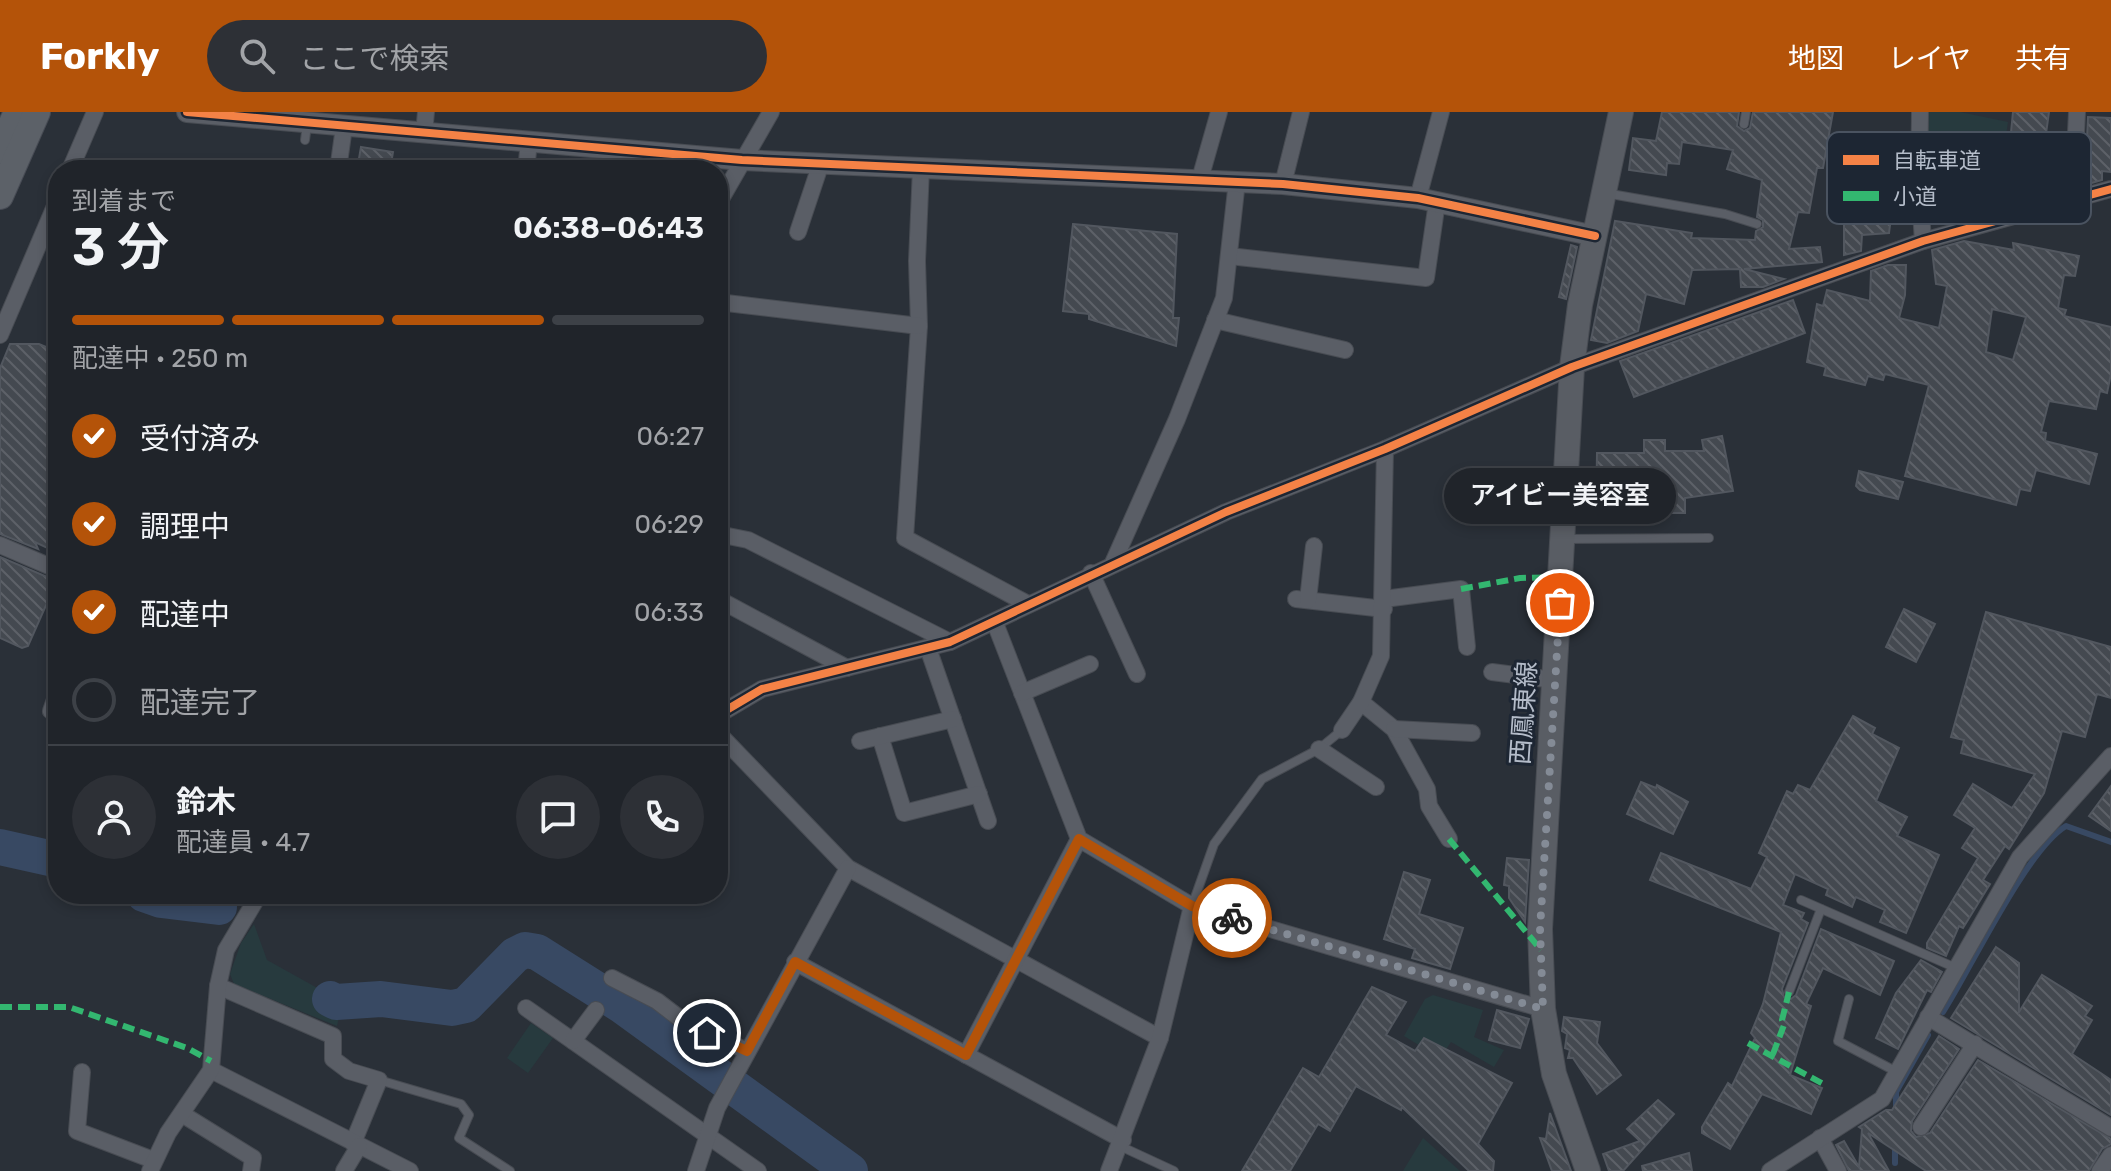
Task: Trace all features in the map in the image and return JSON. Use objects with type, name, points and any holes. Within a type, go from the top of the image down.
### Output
[{"type":"main road","points":[[0,150],[17,112]]},
{"type":"main road","points":[[0,196],[37,112]]},
{"type":"main road","name":"西鳳東線","points":[[1588,1171],[1554,1074],[1543,1009],[1540,929],[1572,367],[1580,305],[1621,112]]},
{"type":"street","points":[[74,160],[95,112]]},
{"type":"street","points":[[187,112],[306,132],[344,127],[742,160],[1283,184],[1428,200],[1595,236]]},
{"type":"street","points":[[424,133],[426,112]]},
{"type":"street","points":[[728,186],[771,112]]},
{"type":"street","points":[[1200,179],[1219,112]]},
{"type":"street","points":[[1283,184],[1301,112]]},
{"type":"street","points":[[1229,256],[1426,278],[1428,200],[1441,112]]},
{"type":"street","points":[[1920,112],[1920,132]]},
{"type":"street","points":[[2076,132],[2077,112]]},
{"type":"street","points":[[339,160],[344,127]]},
{"type":"street","points":[[527,160],[529,142]]},
{"type":"street","points":[[798,232],[821,163]]},
{"type":"street","points":[[921,168],[917,261],[919,326],[905,538],[1026,603]]},
{"type":"street","points":[[1113,563],[1224,298],[1237,181]]},
{"type":"street","points":[[2091,193],[2111,189]]},
{"type":"street","points":[[0,335],[48,222]]},
{"type":"street","points":[[1922,224],[1923,241]]},
{"type":"street","points":[[728,709],[762,689],[950,642],[995,623],[1026,603],[1226,512],[1385,449],[1572,367],[1923,241],[1981,224]]},
{"type":"street","points":[[728,303],[919,326]]},
{"type":"street","points":[[1215,320],[1345,350]]},
{"type":"street","points":[[1342,730],[1361,702],[1381,656],[1385,449]]},
{"type":"street","points":[[728,536],[748,540],[950,642]]},
{"type":"street","points":[[0,545],[48,566]]},
{"type":"street","points":[[1314,546],[1302,600],[1384,604],[1461,589],[1467,647]]},
{"type":"street","points":[[1091,573],[1137,674]]},
{"type":"street","points":[[728,604],[847,668]]},
{"type":"street","points":[[995,623],[1079,839],[1192,906],[1543,1009]]},
{"type":"street","points":[[928,648],[988,821]]},
{"type":"street","points":[[1022,693],[1090,664]]},
{"type":"street","points":[[1492,672],[1554,680]]},
{"type":"street","points":[[1361,702],[1394,729],[1427,789],[1429,806],[1449,839]]},
{"type":"street","points":[[860,741],[953,719]]},
{"type":"street","points":[[1394,729],[1472,733]]},
{"type":"street","points":[[880,736],[904,813],[979,794]]},
{"type":"street","points":[[728,743],[848,868],[1160,1038]]},
{"type":"street","points":[[1319,749],[1376,787]]},
{"type":"street","points":[[1770,1171],[1882,1099],[2020,857],[2111,756]]},
{"type":"street","points":[[966,1055],[1079,839]]},
{"type":"street","points":[[696,1171],[717,1108],[848,868]]},
{"type":"street","points":[[82,1072],[77,1131],[151,1165],[211,1070],[218,986],[226,950],[255,904]]},
{"type":"street","points":[[1109,1171],[1160,1038],[1192,906]]},
{"type":"street","points":[[795,962],[1121,1143]]},
{"type":"street","points":[[612,978],[657,1001],[687,1024],[747,1051]]},
{"type":"street","points":[[218,986],[333,1036],[333,1059],[349,1071],[379,1080],[344,1171]]},
{"type":"street","points":[[526,1008],[758,1171]]},
{"type":"street","points":[[573,1041],[596,1010]]},
{"type":"street","points":[[1928,1017],[2111,1128]]},
{"type":"street","points":[[1921,1127],[1975,1044]]},
{"type":"street","points":[[211,1070],[410,1171]]},
{"type":"street","points":[[182,1114],[253,1158],[251,1171]]},
{"type":"street","points":[[1820,1138],[1838,1171]]},
{"type":"street","points":[[2100,1171],[2111,1155]]},
{"type":"lane","points":[[1744,124],[1746,112]]},
{"type":"lane","points":[[1604,193],[1725,214],[1757,224]]},
{"type":"lane","points":[[1564,539],[1709,538]]},
{"type":"lane","points":[[1192,906],[1214,844],[1262,779],[1319,749],[1342,730]]},
{"type":"lane","points":[[1801,900],[1956,968]]},
{"type":"lane","points":[[1789,992],[1821,909]]},
{"type":"lane","points":[[1849,999],[1838,1041],[1897,1072]]},
{"type":"lane","points":[[379,1080],[461,1104],[469,1115],[459,1138],[510,1171]]},
{"type":"lane","points":[[1121,1143],[1174,1171]]},
{"type":"green space","points":[[1928,112],[1960,112],[2008,122],[2007,132],[1927,132]]},
{"type":"green space","points":[[254,924],[267,960],[330,995],[325,1005],[340,1013],[337,1026],[234,984],[230,974],[241,943]]},
{"type":"green space","points":[[1433,995],[1483,1010],[1474,1037],[1504,1050],[1494,1067],[1451,1042],[1440,1058],[1404,1036],[1425,999]]},
{"type":"green space","points":[[531,1023],[553,1038],[528,1073],[507,1058]]},
{"type":"green space","points":[[1423,1138],[1460,1171],[1403,1171]]},
{"type":"building","points":[[1662,112],[1739,112],[1737,126],[1744,131],[1750,128],[1753,112],[1833,112],[1823,168],[1817,168],[1809,213],[1798,212],[1789,249],[1820,247],[1822,262],[1744,269],[1784,279],[1763,287],[1741,287],[1740,269],[1692,270],[1684,304],[1646,294],[1638,331],[1607,343],[1591,340],[1615,221],[1692,233],[1691,238],[1755,240],[1756,231],[1763,227],[1763,220],[1757,217],[1762,180],[1727,169],[1733,150],[1682,142],[1679,164],[1667,163],[1666,175],[1629,170],[1633,138],[1656,141]]},
{"type":"building","points":[[2013,112],[2049,112],[2046,132],[2011,132]]},
{"type":"building","points":[[2088,117],[2111,118],[2111,172],[2102,171],[2102,180],[2091,183],[2091,132],[2087,132]]},
{"type":"building","points":[[361,147],[393,152],[392,160],[359,160]]},
{"type":"building","points":[[1073,224],[1177,234],[1173,318],[1179,318],[1176,346],[1089,319],[1089,314],[1063,311]]},
{"type":"building","points":[[1844,224],[1890,224],[1889,233],[1862,235],[1861,251],[1844,255]]},
{"type":"building","points":[[1964,241],[2014,250],[2013,243],[2079,256],[2075,276],[2064,275],[2058,308],[2066,310],[2064,316],[2111,327],[2111,374],[2107,393],[2100,391],[2096,409],[2049,401],[2041,432],[2046,433],[2045,441],[2097,454],[2089,484],[2036,470],[2030,491],[2020,489],[2016,505],[1905,476],[1929,385],[1885,374],[1883,380],[1868,376],[1865,385],[1824,375],[1826,367],[1807,362],[1817,304],[1823,306],[1827,290],[1870,301],[1871,271],[1888,265],[1906,265],[1905,295],[1899,318],[1939,328],[1947,286],[1936,284],[1932,250]],"holes":[[[1992,309],[2026,317],[2013,360],[1986,352]]]},
{"type":"building","points":[[1571,245],[1577,247],[1566,299],[1559,297]]},
{"type":"building","points":[[1793,300],[1805,333],[1634,397],[1620,361]]},
{"type":"building","points":[[10,344],[39,344],[48,348],[48,548],[35,542],[38,549],[0,534],[0,368]]},
{"type":"building","points":[[1722,436],[1733,491],[1685,498],[1685,513],[1596,513],[1597,453],[1644,453],[1644,440],[1665,440],[1665,451],[1704,451],[1702,440]]},
{"type":"building","points":[[1859,471],[1903,482],[1898,499],[1860,490],[1856,486]]},
{"type":"building","points":[[0,557],[48,577],[48,601],[28,646],[22,648],[0,638]]},
{"type":"building","points":[[1904,609],[1935,624],[1916,662],[1886,647]]},
{"type":"building","points":[[1986,612],[2111,647],[2111,698],[2097,694],[2085,737],[2062,731],[2044,793],[2009,849],[2005,846],[1983,880],[1990,884],[1963,928],[1959,926],[1946,956],[1927,948],[1927,943],[1978,858],[1962,848],[1975,828],[1954,815],[1973,784],[2012,808],[2035,774],[1961,753],[1964,740],[1951,737]]},
{"type":"building","points":[[1853,716],[1875,728],[1872,734],[1899,748],[1876,801],[1907,817],[1897,836],[1939,855],[1906,933],[1880,922],[1885,910],[1856,897],[1852,907],[1826,895],[1828,889],[1795,874],[1783,905],[1804,913],[1801,919],[1808,923],[1782,989],[1784,997],[1791,999],[1796,995],[1821,929],[1894,961],[1880,995],[1823,968],[1806,1004],[1811,1006],[1790,1075],[1822,1088],[1811,1114],[1762,1094],[1730,1149],[1702,1133],[1702,1127],[1728,1083],[1732,1086],[1755,1038],[1751,1033],[1763,1004],[1781,932],[1650,880],[1661,853],[1751,889],[1767,857],[1759,853],[1787,791],[1793,794],[1798,785],[1810,790]]},
{"type":"building","points":[[1641,782],[1656,788],[1657,785],[1688,802],[1673,834],[1627,814]]},
{"type":"building","points":[[2111,786],[2111,831],[2089,816]]},
{"type":"building","points":[[1507,858],[1529,860],[1525,922],[1509,898],[1509,886],[1504,885]]},
{"type":"building","points":[[1404,872],[1430,880],[1419,914],[1463,928],[1450,969],[1412,958],[1415,949],[1384,939]]},
{"type":"building","points":[[1996,947],[2019,963],[2019,1012],[2042,975],[2092,1006],[2085,1016],[2092,1020],[2072,1054],[2111,1080],[2111,1115],[1951,1018]]},
{"type":"building","points":[[1921,960],[1942,972],[1931,992],[1927,990],[1898,1049],[1876,1038],[1896,993]]},
{"type":"building","points":[[1372,987],[1406,1002],[1386,1035],[1415,1051],[1424,1038],[1512,1083],[1478,1144],[1494,1161],[1493,1171],[1469,1171],[1402,1107],[1401,1110],[1356,1086],[1330,1131],[1318,1124],[1290,1171],[1242,1171],[1303,1068],[1319,1077]]},
{"type":"building","points":[[1497,1010],[1529,1019],[1520,1048],[1489,1040]]},
{"type":"building","points":[[1564,1017],[1600,1022],[1597,1043],[1621,1075],[1597,1094],[1573,1058],[1568,1058],[1570,1050],[1565,1048],[1567,1034],[1562,1031]]},
{"type":"building","points":[[1939,1036],[1959,1049],[1912,1121],[1911,1131],[1916,1137],[1930,1133],[1978,1060],[2111,1139],[2111,1144],[2102,1149],[2089,1171],[1926,1171],[1868,1133],[1889,1171],[1849,1171],[1836,1145],[1844,1141],[1859,1167],[1862,1129],[1859,1127],[1886,1110],[1892,1110]]},
{"type":"building","points":[[1658,1100],[1674,1114],[1623,1171],[1609,1171],[1603,1154],[1640,1141],[1627,1129]]},
{"type":"building","points":[[1550,1113],[1571,1171],[1552,1171],[1540,1138],[1546,1139]]},
{"type":"building","points":[[1689,1153],[1692,1171],[1643,1171],[1642,1166]]},
{"type":"waterway","points":[[1943,1012],[2017,883],[2051,839],[2066,826],[2111,842]]},
{"type":"waterway","points":[[0,847],[48,858]]},
{"type":"waterway","points":[[194,904],[219,907]]},
{"type":"waterway","points":[[330,999],[336,1002],[381,999],[452,1008],[466,1005],[515,955],[525,950],[537,952],[621,1005],[850,1171]]},
{"type":"waterway","points":[[1896,1111],[1896,1092],[1928,1035]]},
{"type":"waterway","points":[[1895,1143],[1895,1163]]},
{"type":"marked path","points":[[1461,589],[1520,578],[1562,577]]},
{"type":"marked path","points":[[1449,839],[1541,950]]},
{"type":"marked path","points":[[1773,1054],[1784,1025],[1782,1020],[1789,992]]},
{"type":"marked path","points":[[0,1007],[69,1007],[187,1048],[211,1061]]},
{"type":"marked path","points":[[1748,1043],[1825,1085]]},
{"type":"cycle path","points":[[187,112],[742,160],[1283,184],[1418,198],[1595,236]]},
{"type":"cycle path","points":[[2091,195],[2111,189]]},
{"type":"cycle path","points":[[728,709],[762,689],[950,642],[1226,512],[1385,449],[1572,367],[1923,241],[1984,224]]},
{"type":"way so far","points":[[1232,918],[1543,1009],[1540,929],[1560,603]]},
{"type":"place","name":"アイビー美容室","points":[[1560,603]]},
{"type":"route","points":[[707,1033],[747,1051],[795,962],[966,1055],[1079,839],[1192,906],[1232,918]]}]
